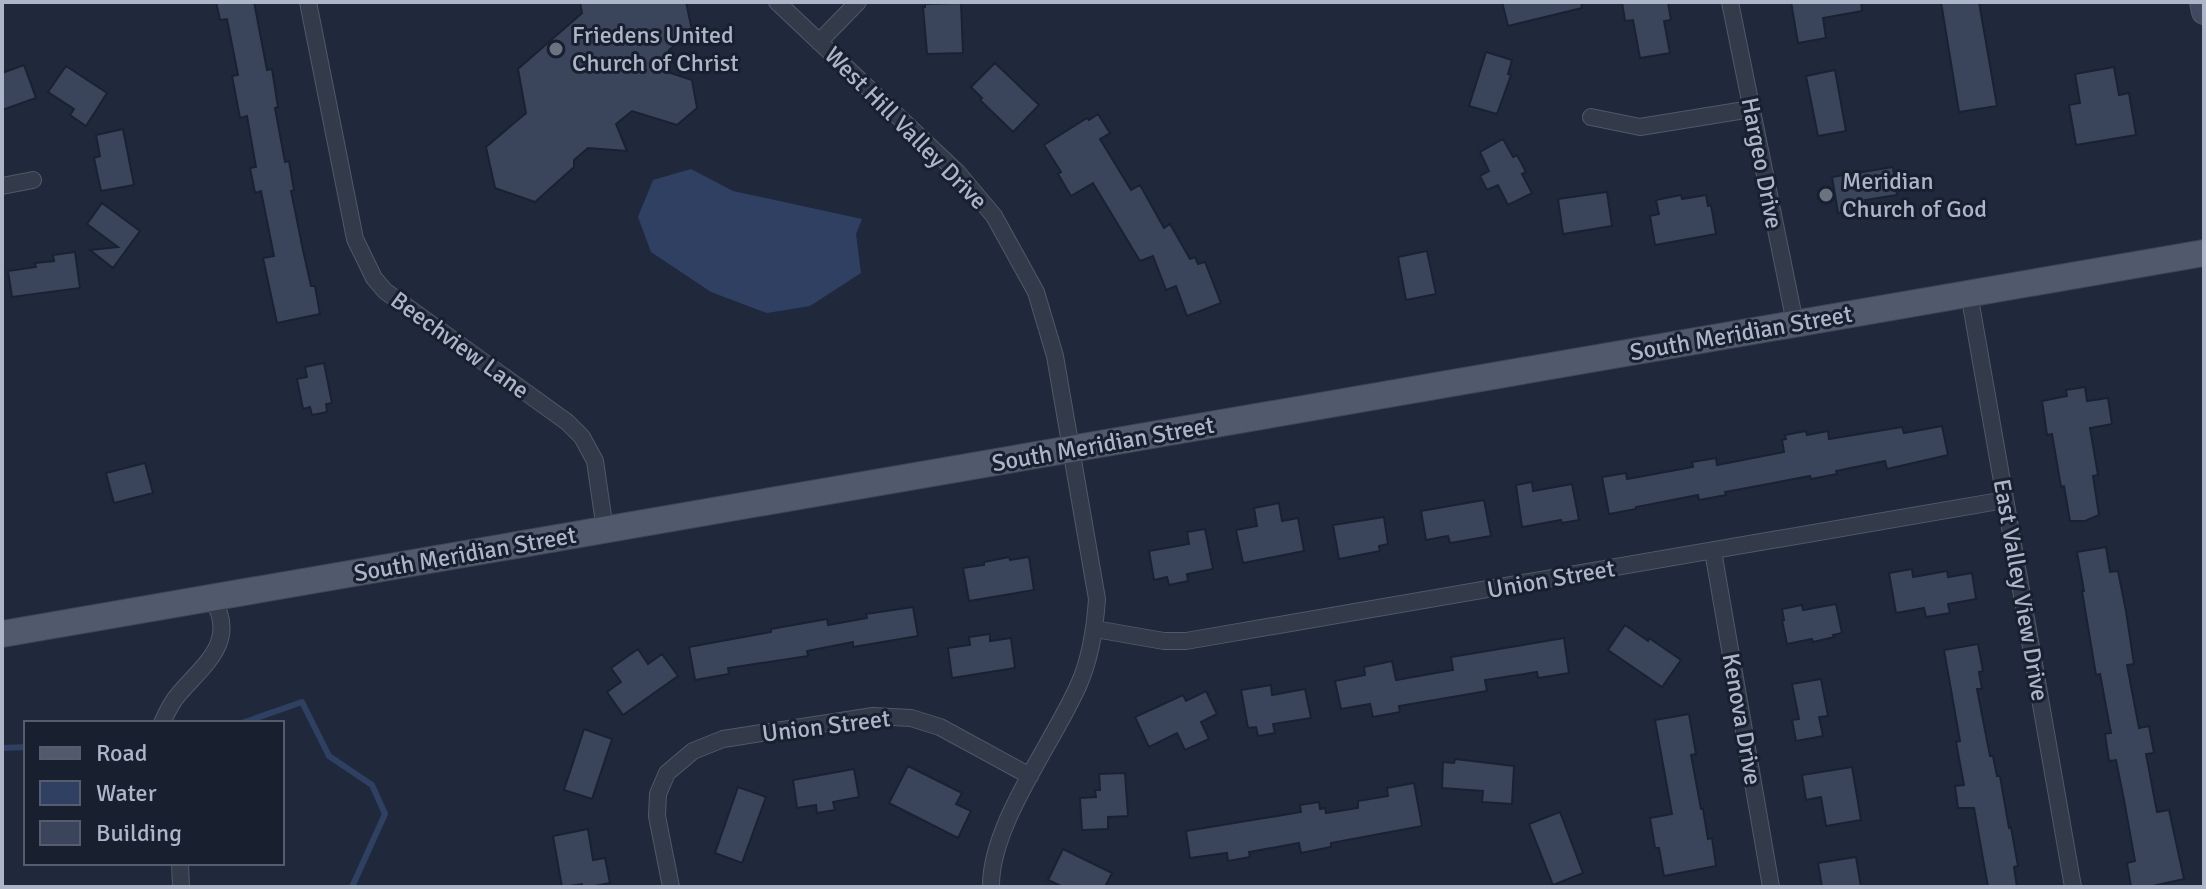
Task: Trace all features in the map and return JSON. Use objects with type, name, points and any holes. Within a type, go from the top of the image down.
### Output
[{"type":"main road","points":[[2202,2],[2204,12]]},
{"type":"main road","name":"South Meridian Street","points":[[2,634],[2204,253]]},
{"type":"street","name":"Beechview Lane","points":[[308,2],[355,239],[374,278],[385,291],[567,422],[582,437],[595,461],[605,530]]},
{"type":"street","name":"West Hill Valley Drive","points":[[777,2],[957,172],[994,216],[1036,292],[1055,356],[1097,599],[1095,629],[1080,683],[1003,830],[991,875],[991,887]]},
{"type":"street","points":[[819,42],[858,2]]},
{"type":"street","name":"Hargeo Drive","points":[[1730,2],[1795,323]]},
{"type":"street","points":[[1591,117],[1640,127],[1751,109]]},
{"type":"street","points":[[2,186],[33,180]]},
{"type":"street","name":"East Valley View Drive","points":[[1969,293],[2073,887]]},
{"type":"street","name":"Union Street","points":[[1095,629],[1164,641],[1186,641],[2005,500]]},
{"type":"street","name":"Kenova Drive","points":[[1713,551],[1771,887]]},
{"type":"street","points":[[163,721],[175,698],[206,665],[217,648],[222,621],[212,598]]},
{"type":"street","name":"Union Street","points":[[671,887],[657,816],[658,794],[667,773],[693,751],[723,739],[873,716],[911,718],[940,727],[1030,776]]},
{"type":"street","points":[[180,865],[181,887]]},
{"type":"water","points":[[691,169],[733,191],[862,219],[856,234],[861,273],[810,306],[767,313],[711,292],[651,252],[638,217],[653,180]]},
{"type":"building","points":[[216,2],[254,2],[267,70],[272,69],[278,107],[275,108],[285,162],[289,161],[294,190],[291,191],[320,314],[277,323],[263,258],[274,256],[261,191],[255,193],[250,168],[256,167],[247,116],[240,118],[232,76],[238,75],[227,19],[220,20]]},
{"type":"building","points":[[580,2],[686,2],[692,30],[669,50],[662,70],[692,80],[697,108],[677,125],[632,111],[616,124],[627,151],[588,148],[574,160],[574,167],[535,202],[495,188],[486,147],[526,113],[518,69],[582,13]]},
{"type":"building","points":[[1502,2],[1581,2],[1582,8],[1508,26]]},
{"type":"building","points":[[1622,2],[1668,2],[1671,20],[1664,21],[1670,53],[1640,58],[1633,20],[1625,21]]},
{"type":"building","points":[[1791,2],[1861,2],[1862,11],[1823,18],[1826,38],[1798,43]]},
{"type":"building","points":[[1941,2],[1979,2],[1997,106],[1959,112]]},
{"type":"building","points":[[961,3],[963,53],[927,54],[925,4]]},
{"type":"building","points":[[1486,52],[1512,60],[1508,74],[1511,75],[1497,114],[1469,106]]},
{"type":"building","points":[[995,63],[1039,105],[1013,132],[971,87]]},
{"type":"building","points":[[24,65],[36,98],[2,110],[2,73]]},
{"type":"building","points":[[66,66],[107,93],[86,126],[70,115],[74,109],[48,92]]},
{"type":"building","points":[[2114,67],[2119,95],[2129,93],[2136,135],[2076,145],[2069,105],[2080,103],[2075,74]]},
{"type":"building","points":[[1835,70],[1846,131],[1818,136],[1806,76]]},
{"type":"building","points":[[1098,114],[1110,133],[1100,139],[1131,190],[1140,185],[1164,228],[1170,224],[1190,259],[1195,257],[1198,264],[1205,262],[1221,303],[1187,316],[1176,286],[1166,290],[1153,256],[1140,261],[1093,183],[1071,196],[1044,145]]},
{"type":"building","points":[[123,129],[134,185],[101,191],[94,158],[100,156],[96,135]]},
{"type":"building","points":[[1503,139],[1513,157],[1517,155],[1532,193],[1508,205],[1498,185],[1487,190],[1480,176],[1489,171],[1480,152]]},
{"type":"building","points":[[1893,167],[1897,195],[1865,200],[1866,208],[1838,213],[1832,177]]},
{"type":"building","points":[[1607,192],[1612,226],[1563,234],[1558,199]]},
{"type":"building","points":[[1681,195],[1682,199],[1706,195],[1716,234],[1655,245],[1650,216],[1659,214],[1656,200]]},
{"type":"building","points":[[102,203],[140,231],[113,268],[90,250],[118,247],[87,224]]},
{"type":"building","points":[[1427,251],[1436,294],[1406,300],[1398,257]]},
{"type":"building","points":[[75,252],[80,288],[12,297],[8,271],[36,267],[35,263],[54,261],[53,255]]},
{"type":"building","points":[[324,363],[332,403],[326,404],[327,412],[312,415],[310,407],[303,409],[297,379],[307,377],[305,367]]},
{"type":"building","points":[[2085,387],[2087,401],[2108,398],[2112,424],[2090,428],[2098,475],[2093,476],[2099,515],[2085,521],[2070,521],[2052,434],[2047,435],[2042,401],[2067,396],[2066,390]]},
{"type":"building","points":[[1942,426],[1948,455],[1887,469],[1885,461],[1811,479],[1810,476],[1699,500],[1698,495],[1609,514],[1602,477],[1626,473],[1627,479],[1693,467],[1692,462],[1716,458],[1717,465],[1784,452],[1782,440],[1786,439],[1785,435],[1806,431],[1807,435],[1828,431],[1829,439],[1902,427],[1904,433]]},
{"type":"building","points":[[145,463],[153,493],[114,503],[106,473]]},
{"type":"building","points":[[1532,482],[1533,491],[1572,484],[1579,520],[1522,527],[1516,485]]},
{"type":"building","points":[[1484,500],[1491,536],[1450,543],[1448,536],[1426,540],[1421,511]]},
{"type":"building","points":[[1279,503],[1282,521],[1298,518],[1304,551],[1243,563],[1236,530],[1257,526],[1254,508]]},
{"type":"building","points":[[1384,517],[1388,544],[1379,546],[1380,551],[1339,559],[1333,525]]},
{"type":"building","points":[[1205,529],[1213,569],[1187,574],[1188,581],[1169,585],[1167,577],[1154,580],[1149,551],[1189,544],[1187,532]]},
{"type":"building","points":[[2106,547],[2110,572],[2118,571],[2126,611],[2134,664],[2127,665],[2139,728],[2149,726],[2154,753],[2146,754],[2157,812],[2169,810],[2184,879],[2148,887],[2131,887],[2127,863],[2135,861],[2116,760],[2109,761],[2105,734],[2111,733],[2100,674],[2096,675],[2077,552]]},
{"type":"building","points":[[1009,557],[1010,560],[1029,557],[1034,590],[969,601],[963,568]]},
{"type":"building","points":[[1912,569],[1913,577],[1947,571],[1948,577],[1972,573],[1976,599],[1948,604],[1950,613],[1926,617],[1924,608],[1896,613],[1889,573]]},
{"type":"building","points":[[1836,604],[1842,633],[1813,642],[1812,639],[1787,644],[1782,609],[1802,605],[1803,610]]},
{"type":"building","points":[[913,607],[918,636],[853,647],[853,642],[807,651],[808,656],[728,668],[729,674],[695,680],[689,647],[827,619],[828,625],[867,618],[866,614]]},
{"type":"building","points":[[1625,625],[1681,660],[1662,687],[1608,650]]},
{"type":"building","points":[[990,634],[990,641],[1011,638],[1015,668],[952,678],[948,648],[970,645],[969,637]]},
{"type":"building","points":[[1564,638],[1569,673],[1538,678],[1537,672],[1485,680],[1487,691],[1399,706],[1400,712],[1373,717],[1370,704],[1341,709],[1335,681],[1365,675],[1364,667],[1392,661],[1396,680],[1453,670],[1451,657]]},
{"type":"building","points":[[1978,644],[1983,671],[1979,672],[1982,689],[1977,689],[1990,756],[1993,756],[1997,776],[2000,776],[2011,827],[2018,866],[2014,867],[2017,887],[1988,887],[1974,808],[1958,808],[1955,786],[1964,785],[1956,742],[1960,741],[1944,650]]},
{"type":"building","points":[[638,649],[648,664],[662,654],[678,676],[623,715],[607,692],[621,682],[611,668]]},
{"type":"building","points":[[1821,679],[1828,716],[1819,717],[1823,736],[1796,741],[1792,720],[1799,719],[1792,684]]},
{"type":"building","points":[[1271,685],[1272,695],[1305,689],[1311,718],[1273,724],[1275,733],[1258,736],[1256,727],[1248,728],[1241,690]]},
{"type":"building","points":[[1206,691],[1217,714],[1201,722],[1209,739],[1185,750],[1177,733],[1149,747],[1135,717],[1183,695],[1186,701]]},
{"type":"building","points":[[1689,714],[1696,754],[1691,755],[1716,866],[1664,876],[1650,818],[1672,814],[1655,720]]},
{"type":"building","points":[[584,729],[612,739],[592,799],[564,790]]},
{"type":"building","points":[[1455,759],[1514,766],[1512,804],[1482,802],[1483,791],[1442,788],[1443,762],[1454,763]]},
{"type":"building","points":[[908,766],[962,793],[956,804],[971,811],[958,838],[889,803]]},
{"type":"building","points":[[1852,767],[1861,820],[1826,826],[1821,797],[1806,800],[1802,775]]},
{"type":"building","points":[[854,769],[859,797],[833,802],[835,810],[817,813],[816,805],[797,808],[793,780]]},
{"type":"building","points":[[1125,773],[1128,816],[1108,817],[1108,829],[1082,830],[1080,798],[1096,797],[1095,790],[1100,790],[1099,774]]},
{"type":"building","points":[[1414,783],[1422,826],[1331,843],[1331,847],[1301,853],[1299,843],[1249,852],[1250,857],[1228,861],[1227,853],[1190,858],[1186,831],[1301,812],[1300,805],[1319,802],[1320,809],[1325,808],[1326,813],[1358,808],[1358,801],[1388,796],[1387,788]]},
{"type":"building","points":[[738,787],[766,797],[742,863],[715,853]]},
{"type":"building","points":[[1560,812],[1583,873],[1553,885],[1529,824]]},
{"type":"building","points":[[588,829],[593,860],[605,858],[610,883],[562,887],[553,836]]},
{"type":"building","points":[[1063,849],[1112,873],[1105,887],[1063,887],[1048,880]]},
{"type":"building","points":[[1856,857],[1861,887],[1822,887],[1818,863]]},
{"type":"waterway","points":[[248,721],[302,702],[329,756],[372,785],[385,814],[352,887]]},
{"type":"waterway","points":[[2,748],[24,747]]},
{"type":"place","name":"Friedens United Church of Christ","points":[[556,49]]},
{"type":"place","name":"Meridian Church of God","points":[[1826,195]]}]
